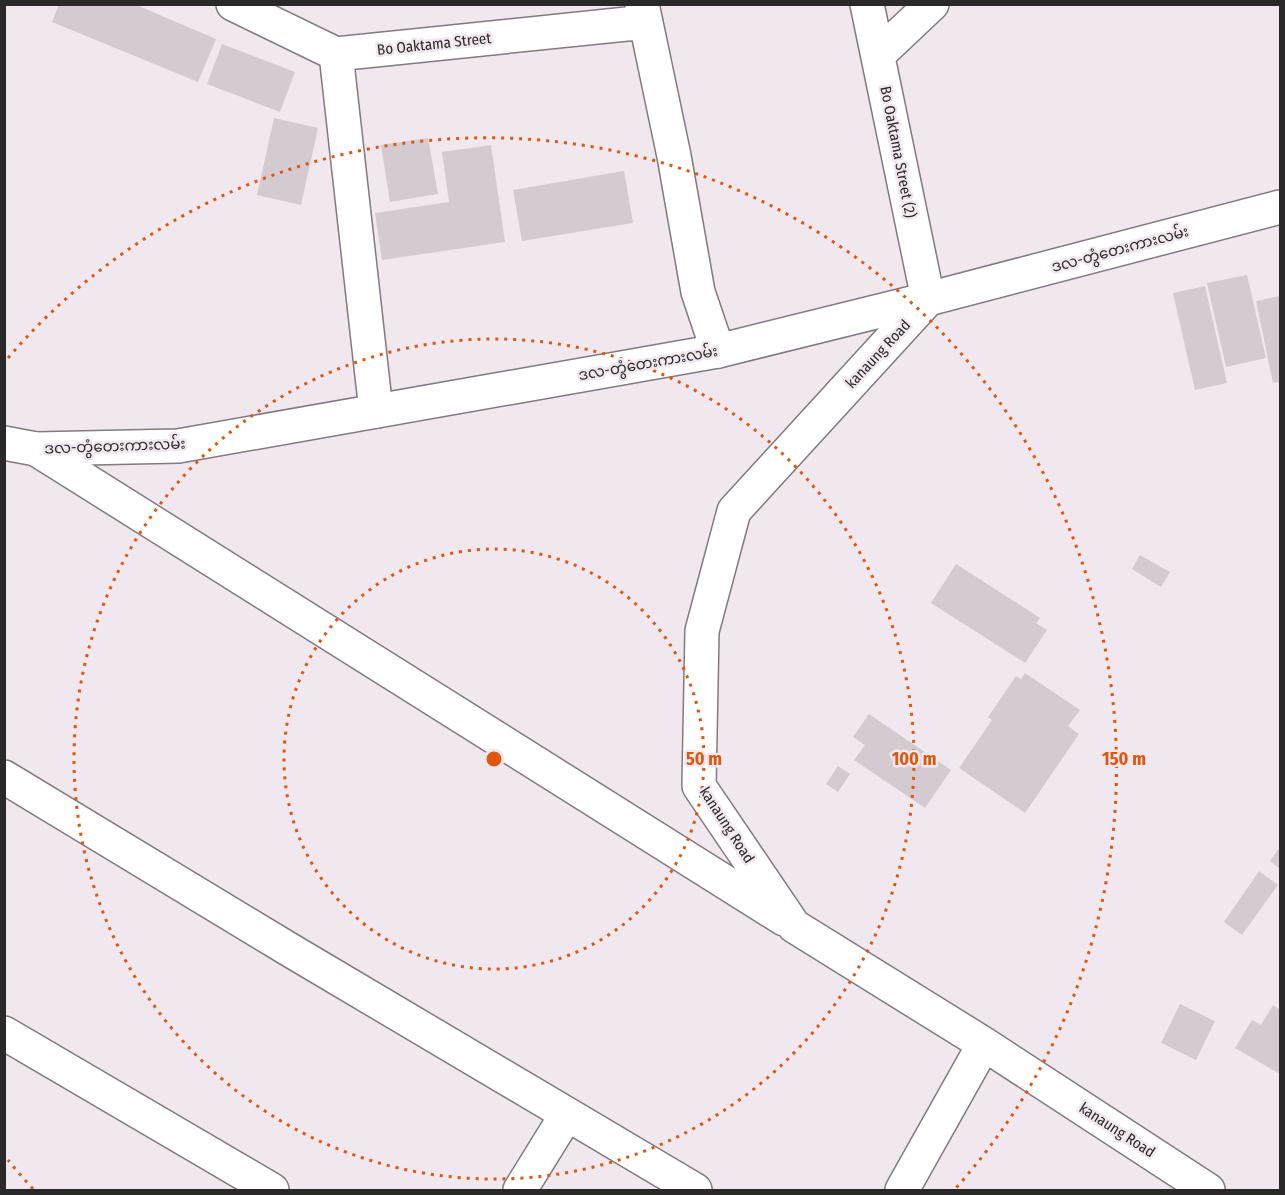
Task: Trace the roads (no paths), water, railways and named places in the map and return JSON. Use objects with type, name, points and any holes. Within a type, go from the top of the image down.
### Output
[{"type":"street","points":[[233,4],[336,54],[376,411]]},
{"type":"street","name":"Bo Oaktama Street (2)","points":[[867,4],[928,299]]},
{"type":"street","points":[[878,55],[932,4]]},
{"type":"street","points":[[644,14],[674,156],[698,292],[718,351]]},
{"type":"street","name":"Bo Oaktama Street","points":[[336,54],[644,14]]},
{"type":"street","name":"ဒလ-တွံတေးကားလမ်း","points":[[4,443],[36,449],[178,446],[718,351],[1281,207]]},
{"type":"street","name":"kanaung Road","points":[[928,299],[734,511],[702,631],[699,786],[795,926],[984,1044],[1208,1191]]},
{"type":"street","points":[[36,449],[795,926]]},
{"type":"street","points":[[4,777],[695,1191]]},
{"type":"street","points":[[4,1033],[272,1191]]},
{"type":"street","points":[[902,1191],[984,1044]]},
{"type":"street","points":[[520,1191],[567,1114]]}]
